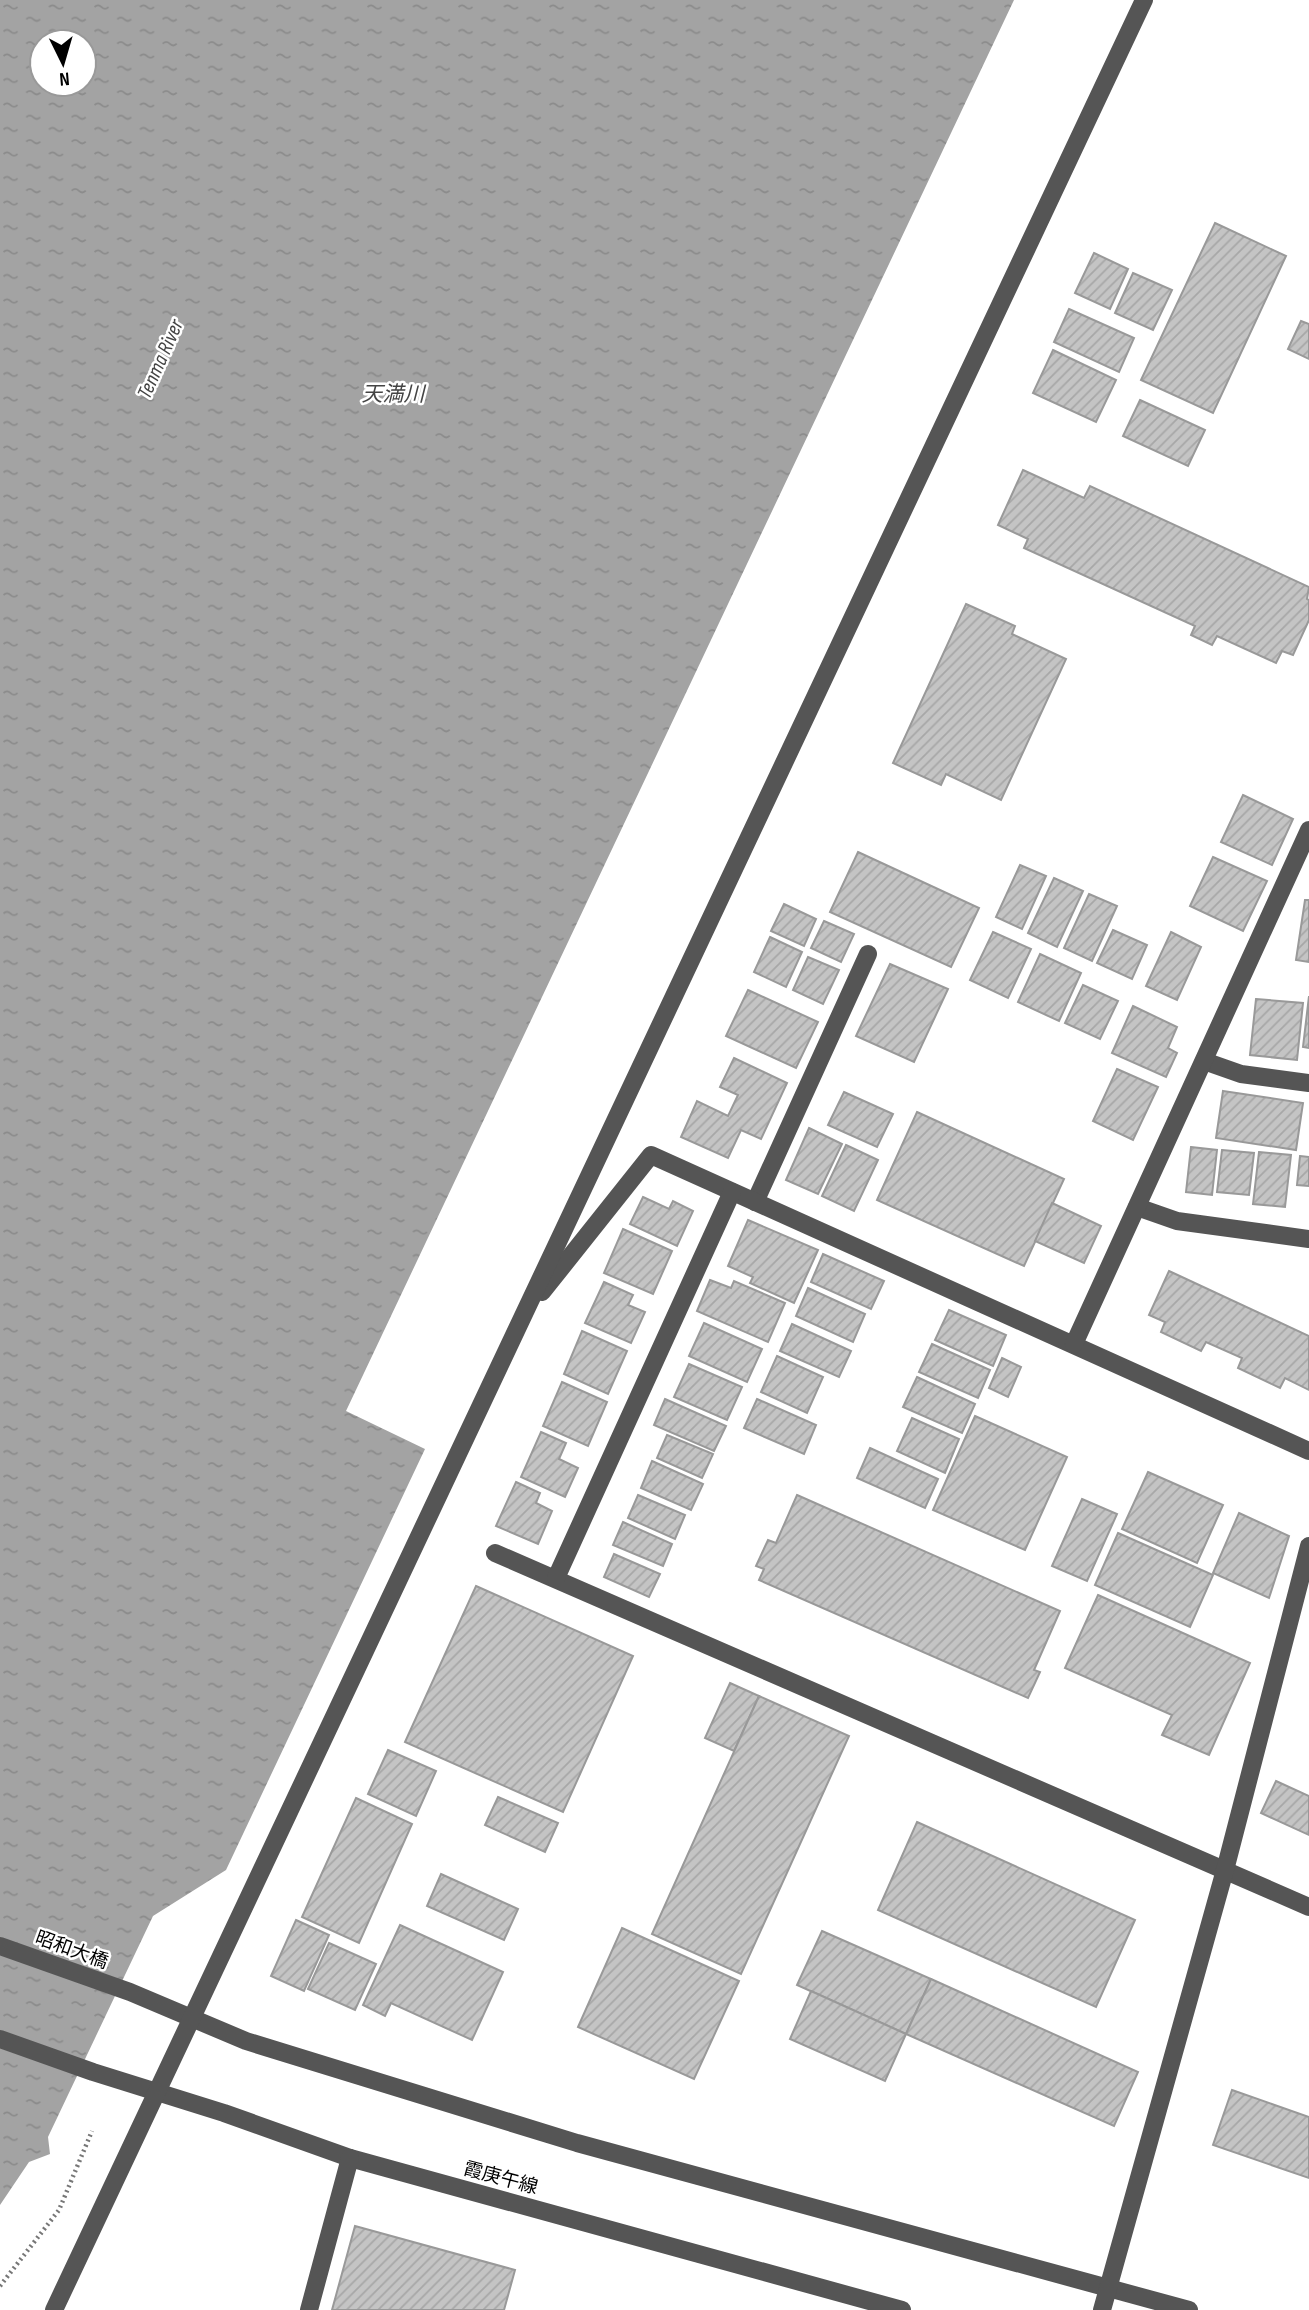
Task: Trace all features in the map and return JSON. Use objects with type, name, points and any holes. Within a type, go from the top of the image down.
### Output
[{"type":"street","points":[[54,2310],[1144,0]]},
{"type":"street","points":[[1074,1344],[1306,842]]},
{"type":"street","points":[[755,1202],[868,954]]},
{"type":"street","points":[[1204,1061],[1241,1074],[1309,1083]]},
{"type":"street","points":[[522,1317],[651,1155],[1309,1451]]},
{"type":"street","points":[[556,1578],[732,1192]]},
{"type":"street","points":[[1137,1207],[1177,1221],[1309,1239]]},
{"type":"street","points":[[1102,2310],[1225,1870],[1309,1546]]},
{"type":"street","points":[[495,1553],[1309,1907]]},
{"type":"street","name":"昭和大橋","points":[[0,1946],[130,1992],[246,2041],[577,2143],[1189,2310]]},
{"type":"street","name":"霞庚午線","points":[[0,2039],[93,2072],[157,2090],[350,2158],[902,2310]]},
{"type":"street","points":[[309,2310],[350,2158]]},
{"type":"path","points":[[0,2286],[59,2210],[92,2131]]},
{"type":"water","name":"天満川","points":[[0,0],[1014,0],[346,1411],[425,1449],[226,1870],[153,1916],[48,2137],[50,2154],[29,2162],[0,2205]]},
{"type":"building","points":[[1215,223],[1286,256],[1213,413],[1141,380]]},
{"type":"building","points":[[1094,253],[1128,269],[1110,309],[1075,293]]},
{"type":"building","points":[[1133,273],[1172,290],[1153,330],[1115,313]]},
{"type":"building","points":[[1069,309],[1134,338],[1119,372],[1054,342]]},
{"type":"building","points":[[1301,321],[1309,324],[1309,359],[1288,349]]},
{"type":"building","points":[[1053,350],[1116,380],[1096,422],[1033,393]]},
{"type":"building","points":[[1140,400],[1205,430],[1188,466],[1123,436]]},
{"type":"building","points":[[1023,470],[1084,498],[1090,486],[1309,587],[1309,620],[1293,655],[1282,651],[1276,663],[1217,636],[1212,645],[1191,635],[1195,626],[1024,548],[1028,539],[998,525]]},
{"type":"building","points":[[966,604],[1015,626],[1012,634],[1066,659],[1001,800],[946,774],[941,785],[893,763]]},
{"type":"building","points":[[1243,795],[1293,819],[1272,865],[1221,842]]},
{"type":"building","points":[[858,852],[979,908],[951,967],[830,912]]},
{"type":"building","points":[[1213,857],[1267,881],[1243,931],[1190,906]]},
{"type":"building","points":[[1020,865],[1046,876],[1022,929],[996,917]]},
{"type":"building","points":[[1054,878],[1083,891],[1057,947],[1028,933]]},
{"type":"building","points":[[1089,894],[1117,906],[1092,961],[1064,948]]},
{"type":"building","points":[[1305,900],[1309,900],[1309,962],[1296,960]]},
{"type":"building","points":[[784,904],[816,919],[804,946],[771,931]]},
{"type":"building","points":[[824,921],[854,934],[841,962],[811,948]]},
{"type":"building","points":[[1113,930],[1147,945],[1132,979],[1097,963]]},
{"type":"building","points":[[993,932],[1031,949],[1008,998],[970,980]]},
{"type":"building","points":[[1171,932],[1201,947],[1177,1000],[1146,986]]},
{"type":"building","points":[[770,937],[802,952],[786,987],[754,972]]},
{"type":"building","points":[[1040,954],[1081,973],[1059,1021],[1018,1002]]},
{"type":"building","points":[[808,957],[839,970],[823,1004],[793,990]]},
{"type":"building","points":[[890,964],[948,989],[914,1062],[856,1036]]},
{"type":"building","points":[[1083,985],[1118,1001],[1100,1039],[1065,1023]]},
{"type":"building","points":[[748,990],[818,1022],[796,1068],[726,1036]]},
{"type":"building","points":[[1309,996],[1309,1048],[1303,1047]]},
{"type":"building","points":[[1256,999],[1303,1003],[1297,1060],[1250,1055]]},
{"type":"building","points":[[1133,1006],[1177,1027],[1168,1048],[1177,1053],[1166,1077],[1112,1053]]},
{"type":"building","points":[[734,1058],[787,1083],[761,1139],[741,1130],[728,1158],[681,1137],[697,1101],[728,1116],[738,1095],[720,1087]]},
{"type":"building","points":[[1117,1069],[1158,1087],[1133,1140],[1093,1121]]},
{"type":"building","points":[[1223,1091],[1303,1103],[1296,1150],[1216,1138]]},
{"type":"building","points":[[844,1092],[893,1114],[877,1147],[828,1125]]},
{"type":"building","points":[[917,1112],[1064,1179],[1024,1266],[877,1200]]},
{"type":"building","points":[[809,1128],[842,1144],[818,1194],[786,1180]]},
{"type":"building","points":[[846,1145],[878,1160],[854,1211],[822,1196]]},
{"type":"building","points":[[1191,1147],[1217,1150],[1212,1195],[1186,1192]]},
{"type":"building","points":[[1222,1150],[1254,1153],[1249,1195],[1217,1192]]},
{"type":"building","points":[[1259,1152],[1291,1155],[1285,1207],[1253,1204]]},
{"type":"building","points":[[1300,1156],[1309,1157],[1309,1186],[1297,1185]]},
{"type":"building","points":[[643,1197],[669,1209],[673,1201],[693,1211],[677,1246],[630,1224]]},
{"type":"building","points":[[1052,1203],[1101,1226],[1084,1263],[1035,1241]]},
{"type":"building","points":[[748,1220],[818,1250],[794,1303],[750,1283],[753,1277],[728,1266]]},
{"type":"building","points":[[623,1229],[672,1251],[653,1294],[604,1273]]},
{"type":"building","points":[[823,1254],[884,1281],[871,1309],[811,1282]]},
{"type":"building","points":[[1169,1271],[1309,1336],[1309,1390],[1285,1378],[1280,1388],[1238,1368],[1242,1358],[1206,1342],[1201,1351],[1161,1332],[1165,1322],[1149,1315]]},
{"type":"building","points":[[710,1280],[731,1288],[734,1281],[785,1303],[768,1342],[697,1311]]},
{"type":"building","points":[[604,1282],[633,1295],[628,1305],[645,1312],[631,1343],[585,1323]]},
{"type":"building","points":[[808,1288],[865,1314],[853,1342],[796,1316]]},
{"type":"building","points":[[949,1310],[1006,1335],[993,1366],[935,1340]]},
{"type":"building","points":[[704,1323],[762,1349],[747,1382],[689,1356]]},
{"type":"building","points":[[792,1324],[851,1351],[839,1377],[780,1351]]},
{"type":"building","points":[[582,1331],[627,1351],[608,1394],[564,1374]]},
{"type":"building","points":[[932,1344],[990,1370],[978,1398],[919,1372]]},
{"type":"building","points":[[777,1356],[823,1377],[807,1413],[761,1392]]},
{"type":"building","points":[[1002,1358],[1021,1367],[1008,1397],[989,1388]]},
{"type":"building","points":[[689,1364],[742,1387],[727,1420],[674,1397]]},
{"type":"building","points":[[917,1377],[975,1404],[962,1433],[903,1407]]},
{"type":"building","points":[[562,1382],[607,1402],[588,1446],[543,1426]]},
{"type":"building","points":[[665,1399],[726,1426],[714,1451],[654,1425]]},
{"type":"building","points":[[757,1399],[816,1425],[804,1454],[744,1428]]},
{"type":"building","points":[[975,1416],[1067,1457],[1025,1550],[933,1510]]},
{"type":"building","points":[[912,1418],[959,1439],[945,1473],[897,1451]]},
{"type":"building","points":[[541,1432],[566,1443],[559,1459],[578,1468],[565,1497],[521,1477]]},
{"type":"building","points":[[667,1435],[713,1454],[702,1478],[657,1458]]},
{"type":"building","points":[[870,1448],[938,1479],[925,1508],[857,1478]]},
{"type":"building","points":[[652,1461],[703,1484],[691,1510],[641,1488]]},
{"type":"building","points":[[1148,1472],[1223,1505],[1197,1563],[1122,1529]]},
{"type":"building","points":[[516,1482],[540,1493],[536,1503],[552,1511],[538,1544],[496,1526]]},
{"type":"building","points":[[638,1495],[685,1515],[675,1539],[628,1518]]},
{"type":"building","points":[[797,1495],[1060,1611],[1034,1670],[1040,1672],[1028,1698],[759,1580],[764,1569],[756,1566],[768,1540],[776,1543]]},
{"type":"building","points":[[1082,1499],[1117,1514],[1087,1581],[1052,1566]]},
{"type":"building","points":[[1239,1513],[1289,1536],[1269,1598],[1213,1573]]},
{"type":"building","points":[[623,1522],[672,1544],[663,1566],[613,1545]]},
{"type":"building","points":[[1118,1533],[1213,1575],[1190,1627],[1095,1585]]},
{"type":"building","points":[[614,1554],[660,1574],[649,1597],[604,1577]]},
{"type":"building","points":[[476,1586],[633,1656],[563,1812],[405,1742]]},
{"type":"building","points":[[1098,1595],[1250,1663],[1209,1755],[1162,1735],[1172,1715],[1065,1668]]},
{"type":"building","points":[[730,1683],[759,1696],[734,1751],[705,1738]]},
{"type":"building","points":[[759,1696],[849,1736],[741,1974],[652,1934]]},
{"type":"building","points":[[388,1750],[436,1771],[416,1816],[368,1794]]},
{"type":"building","points":[[1276,1781],[1309,1796],[1309,1835],[1261,1813]]},
{"type":"building","points":[[498,1797],[558,1823],[545,1852],[485,1825]]},
{"type":"building","points":[[356,1798],[412,1824],[359,1943],[302,1917]]},
{"type":"building","points":[[917,1822],[1135,1920],[1096,2007],[878,1910]]},
{"type":"building","points":[[441,1874],[518,1909],[504,1940],[427,1906]]},
{"type":"building","points":[[296,1920],[329,1935],[304,1991],[271,1976]]},
{"type":"building","points":[[400,1925],[503,1972],[472,2040],[391,2003],[385,2016],[363,2005]]},
{"type":"building","points":[[622,1928],[739,1981],[694,2079],[578,2027]]},
{"type":"building","points":[[822,1931],[931,1979],[906,2034],[797,1985]]},
{"type":"building","points":[[329,1943],[376,1964],[355,2010],[308,1989]]},
{"type":"building","points":[[931,1979],[1138,2072],[1114,2126],[906,2034]]},
{"type":"building","points":[[811,1991],[906,2034],[885,2081],[790,2039]]},
{"type":"building","points":[[1232,2090],[1309,2117],[1309,2178],[1213,2145]]},
{"type":"building","points":[[355,2226],[515,2270],[504,2310],[332,2310]]},
{"type":"water label","name":"Tenma River","points":[[160,359]]}]
